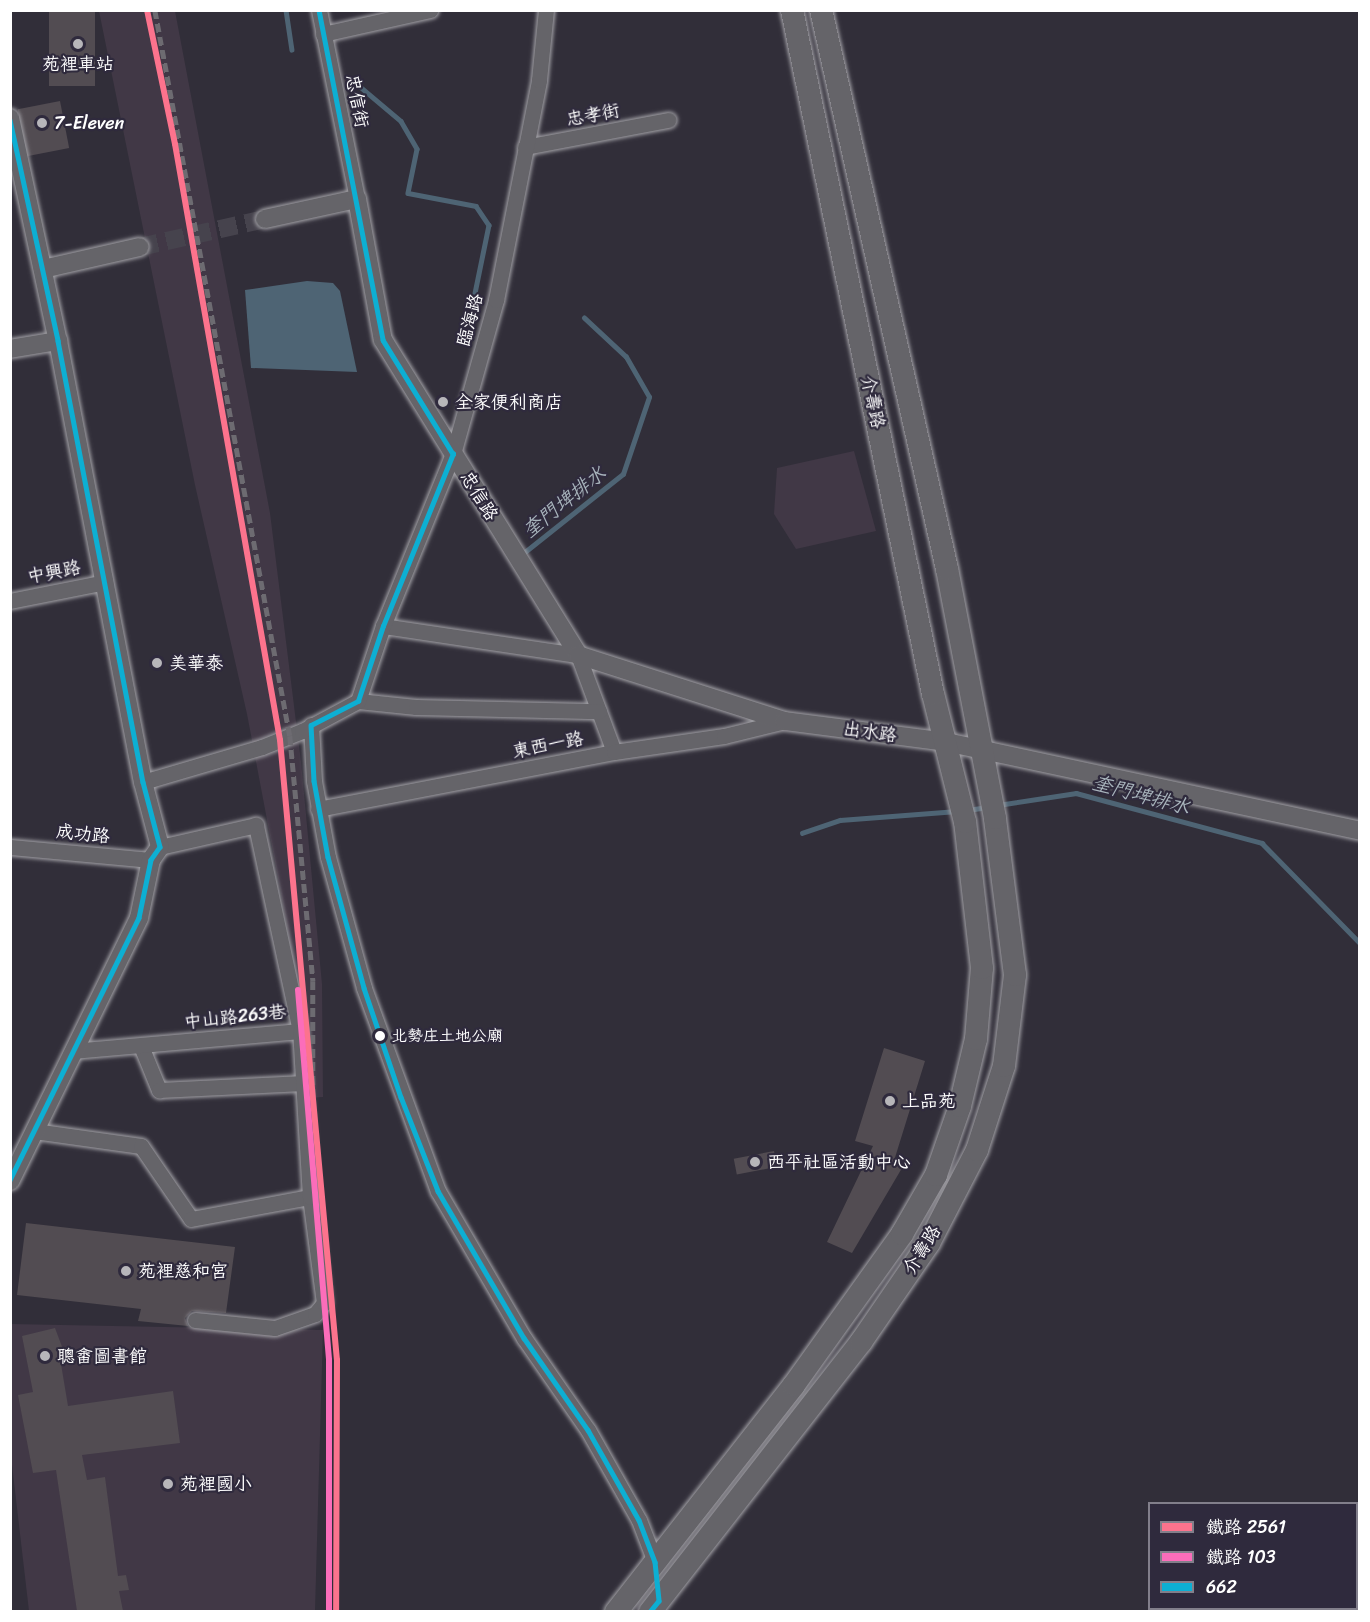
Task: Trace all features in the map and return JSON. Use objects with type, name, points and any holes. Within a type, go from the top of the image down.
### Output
[{"type":"main road","name":"介壽路","points":[[616,1611],[801,1375],[902,1234],[936,1175],[960,1106],[977,1027],[982,968],[966,822],[946,742],[792,10]]},
{"type":"main road","name":"介壽路","points":[[657,1608],[861,1342],[929,1242],[977,1150],[1004,1066],[1015,975],[995,819],[947,568],[821,10]]},
{"type":"street","name":"忠信街","points":[[318,10],[357,199]]},
{"type":"street","points":[[323,34],[430,10]]},
{"type":"street","name":"臨海路","points":[[358,700],[383,626],[453,454],[496,300],[539,80],[546,10]]},
{"type":"street","points":[[10,118],[58,341],[156,853],[139,918],[10,1181]]},
{"type":"street","name":"忠孝街","points":[[525,147],[668,120]]},
{"type":"street","points":[[265,219],[357,199]]},
{"type":"street","name":"忠信路","points":[[357,199],[383,340],[578,655],[614,752]]},
{"type":"street","points":[[43,269],[140,247]]},
{"type":"street","points":[[10,349],[58,341]]},
{"type":"street","name":"中興路","points":[[10,601],[105,582]]},
{"type":"street","name":"出水路","points":[[383,626],[578,655],[784,721],[946,742],[982,753],[1359,831]]},
{"type":"street","points":[[143,782],[245,754],[311,726],[358,700],[416,707],[599,711]]},
{"type":"street","name":"東西一路","points":[[318,809],[614,752],[724,736],[784,721]]},
{"type":"street","points":[[311,726],[318,809],[364,988],[438,1191],[524,1338],[588,1430],[639,1520],[656,1562],[657,1608]]},
{"type":"street","name":"成功路","points":[[10,847],[156,853],[256,825]]},
{"type":"street","name":"中山路263巷","points":[[72,1051],[300,1031],[256,825]]},
{"type":"street","points":[[195,1320],[274,1328],[315,1314],[324,1303],[310,1197],[300,1031]]},
{"type":"street","points":[[141,1046],[159,1090],[304,1083]]},
{"type":"street","points":[[34,1131],[141,1146],[192,1219],[310,1197]]},
{"type":"shaded area","points":[[99,11],[175,11],[270,513],[301,762],[322,984],[323,1097],[308,1098],[289,936],[247,714],[195,485]]},
{"type":"shaded area","points":[[854,451],[876,531],[796,549],[774,514],[777,468]]},
{"type":"shaded area","name":"苑裡國小","points":[[10,1324],[323,1330],[315,1611],[29,1611],[12,1465]]},
{"type":"water","points":[[307,281],[333,283],[340,291],[357,372],[251,368],[245,290]]},
{"type":"building","name":"苑裡車站","points":[[49,10],[95,10],[95,86],[49,86]]},
{"type":"building","name":"7-Eleven","points":[[60,101],[69,148],[27,156],[18,109]]},
{"type":"building","points":[[884,1048],[925,1061],[893,1164],[902,1168],[852,1253],[827,1242],[873,1146],[855,1141]]},
{"type":"building","name":"西平社區活動中心","points":[[774,1151],[777,1167],[737,1175],[734,1159]]},
{"type":"building","name":"苑裡慈和宮","points":[[26,1223],[235,1247],[226,1313],[192,1311],[185,1318],[188,1326],[138,1321],[141,1309],[17,1295]]},
{"type":"building","points":[[55,1328],[64,1352],[61,1364],[68,1406],[173,1391],[180,1443],[82,1455],[87,1480],[105,1477],[118,1576],[126,1575],[129,1590],[119,1591],[123,1611],[77,1611],[56,1470],[33,1473],[18,1395],[33,1392],[22,1336]]},
{"type":"waterway","name":"奎門埤排水","points":[[286,10],[292,50]]},
{"type":"waterway","name":"奎門埤排水","points":[[351,79],[401,121],[417,149],[408,193],[476,206],[489,225],[474,298]]},
{"type":"waterway","name":"奎門埤排水","points":[[521,555],[623,474],[649,397],[626,357],[584,318]]},
{"type":"waterway","name":"奎門埤排水","points":[[998,805],[1076,793],[1262,843],[1360,943]]},
{"type":"waterway","name":"奎門埤排水","points":[[968,810],[987,807]]},
{"type":"waterway","name":"奎門埤排水","points":[[802,833],[840,820],[957,811]]},
{"type":"tunnel","points":[[140,247],[265,219]]},
{"type":"railway","points":[[155,10],[290,736],[313,981],[313,1100]]},
{"type":"rail line","name":"2561","points":[[147,10],[175,144],[280,740],[337,1360],[336,1612]]},
{"type":"rail line","name":"103","points":[[298,990],[329,1360],[329,1612]]},
{"type":"transit line","name":"662","points":[[319,10],[383,340],[453,454]]},
{"type":"transit line","name":"662","points":[[10,120],[58,341],[143,782],[160,847],[151,860],[139,918],[10,1180]]},
{"type":"transit line","name":"662","points":[[311,725],[358,701],[383,626],[453,454]]},
{"type":"transit line","name":"662","points":[[311,725],[314,781],[328,857],[364,988],[401,1097],[438,1191],[524,1338],[588,1430],[639,1520],[655,1562],[659,1601],[650,1612]]},
{"type":"place","name":"苑裡車站","points":[[78,44]]},
{"type":"place","name":"7-Eleven","points":[[42,123]]},
{"type":"place","name":"全家便利商店","points":[[443,402]]},
{"type":"place","name":"美華泰","points":[[157,663]]},
{"type":"place","name":"北勢庄土地公廟","points":[[380,1036]]},
{"type":"place","name":"上品苑","points":[[890,1101]]},
{"type":"place","name":"西平社區活動中心","points":[[755,1162]]},
{"type":"place","name":"苑裡慈和宮","points":[[126,1271]]},
{"type":"place","name":"聰畬圖書館","points":[[45,1356]]},
{"type":"place","name":"苑裡國小","points":[[168,1484]]}]
